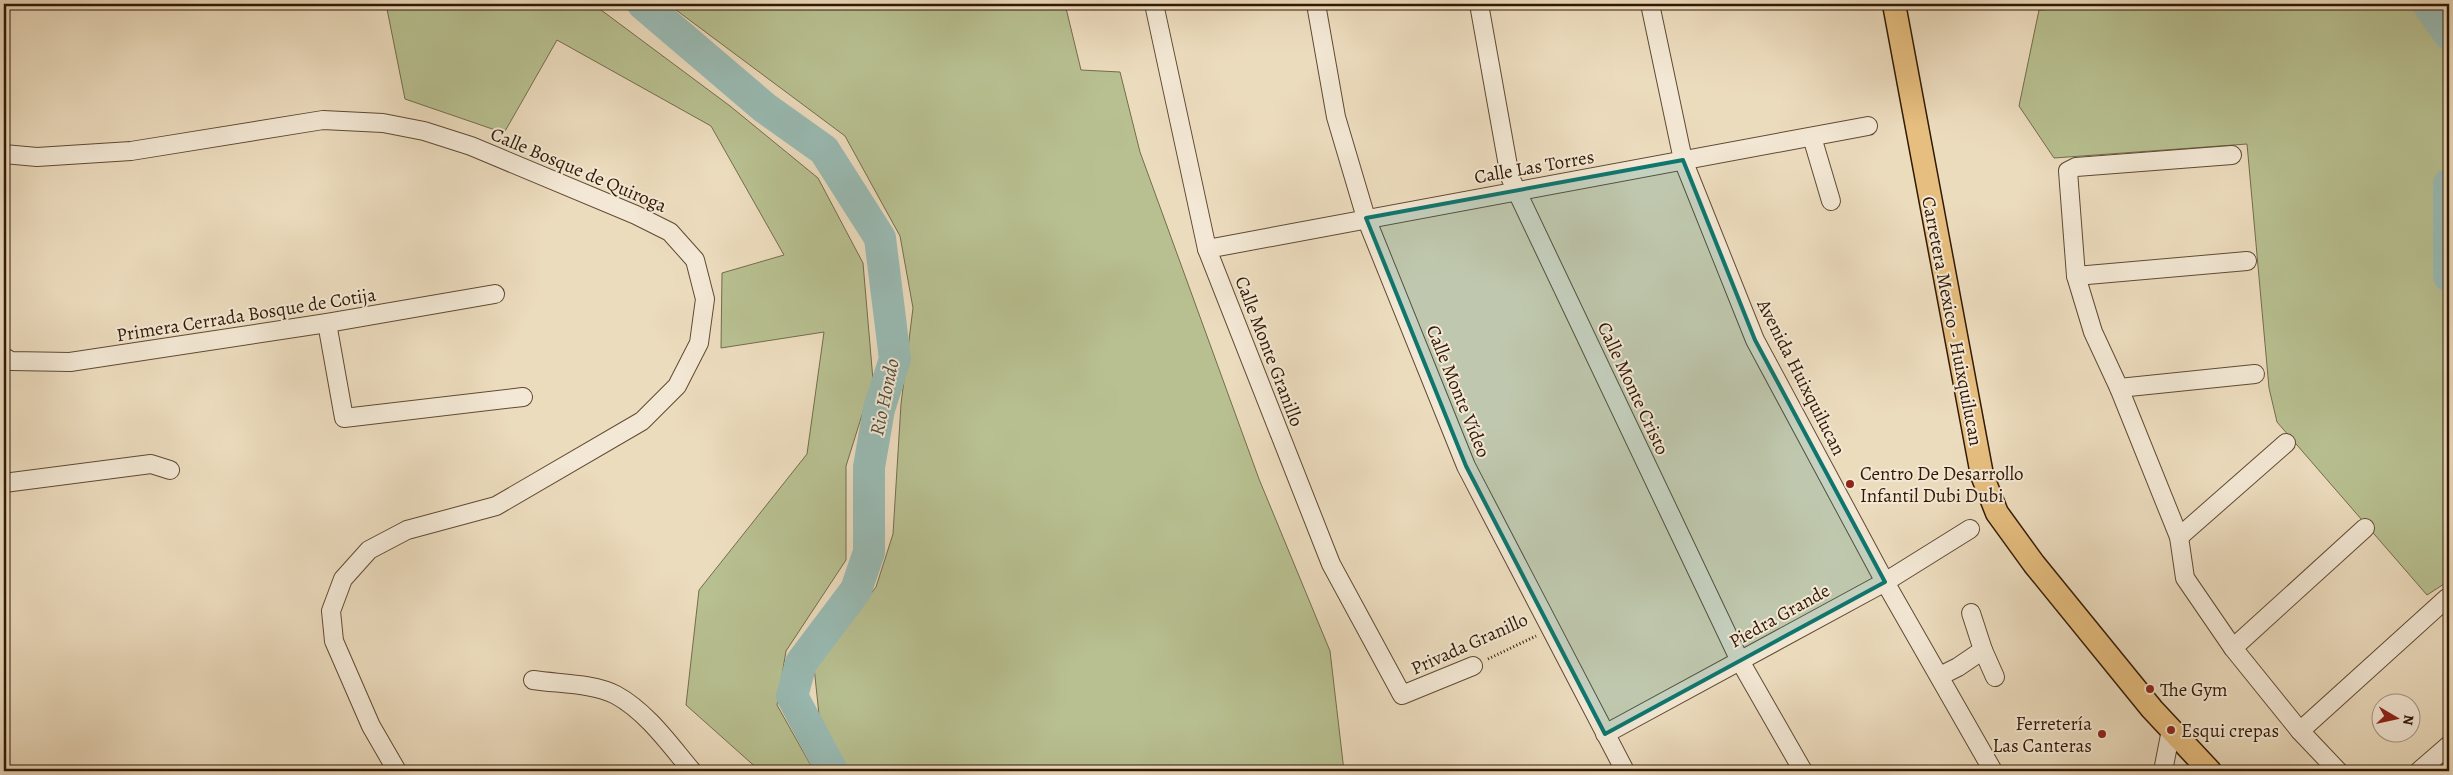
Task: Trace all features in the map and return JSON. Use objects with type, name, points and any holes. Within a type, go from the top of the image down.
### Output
[{"type":"main road","name":"Carretera Mexico - Huixquilucan","points":[[1894,4],[1977,446],[1989,494],[1997,513],[2034,564],[2171,730],[2210,771]]},
{"type":"street","name":"Calle Monte Granillo","points":[[1154,4],[1207,249],[1331,564],[1402,695]]},
{"type":"street","name":"Calle Monte Vídeo","points":[[1316,4],[1336,118],[1366,218],[1466,466],[1553,629],[1625,771]]},
{"type":"street","name":"Calle Monte Cristo","points":[[1478,4],[1510,177],[1740,661],[1803,771]]},
{"type":"street","name":"Avenida Huixquilucan","points":[[1650,4],[1684,160],[1755,340],[1886,582],[1993,771]]},
{"type":"street","name":"Calle Bosque de Quiroga","points":[[4,154],[37,157],[131,151],[323,120],[383,123],[424,131],[471,146],[636,214],[670,232],[695,260],[705,299],[699,342],[677,386],[642,421],[496,506],[407,530],[369,550],[343,579],[332,612],[334,641],[371,726],[398,771]]},
{"type":"street","name":"Calle Las Torres","points":[[1207,249],[1868,126]]},
{"type":"street","points":[[1812,136],[1831,201]]},
{"type":"street","points":[[2232,155],[2076,167],[2068,171],[2076,276],[2093,332],[2119,388],[2179,537],[2185,578],[2234,648],[2300,731],[2338,771]]},
{"type":"street","points":[[2076,276],[2247,262]]},
{"type":"street","name":"Primera Cerrada Bosque de Cotija","points":[[4,357],[12,362],[70,362],[326,324],[495,294]]},
{"type":"street","points":[[326,324],[344,418],[523,397]]},
{"type":"street","points":[[2119,388],[2255,374]]},
{"type":"street","points":[[2179,537],[2286,443]]},
{"type":"street","points":[[4,483],[151,464],[170,470]]},
{"type":"street","points":[[2234,648],[2365,528]]},
{"type":"street","name":"Piedra Grande","points":[[1605,734],[1886,582],[1970,529]]},
{"type":"street","points":[[2300,731],[2446,598]]},
{"type":"street","points":[[1971,613],[1983,650],[1996,676]]},
{"type":"street","points":[[1940,676],[1958,667],[1983,650]]},
{"type":"street","name":"Privada Granillo","points":[[1402,695],[1473,666]]},
{"type":"street","points":[[533,680],[595,688],[616,695],[645,717],[692,771]]},
{"type":"street","points":[[2163,771],[2171,730]]},
{"type":"street","points":[[2419,771],[2449,745]]},
{"type":"path","name":"Privada Granillo","points":[[1473,666],[1553,629]]},
{"type":"highlighted area","points":[[1683,160],[1755,340],[1885,582],[1605,734],[1466,466],[1366,218]]},
{"type":"green space","points":[[386,4],[593,4],[730,106],[818,178],[863,263],[873,380],[846,466],[846,560],[786,651],[777,705],[814,771],[760,771],[686,705],[699,590],[807,454],[824,332],[721,348],[722,273],[784,255],[711,126],[557,40],[504,133],[405,99]]},
{"type":"green space","points":[[668,4],[1065,4],[1081,70],[1120,72],[1140,152],[1259,479],[1330,651],[1344,771],[848,771],[820,724],[814,667],[876,587],[893,534],[901,404],[913,308],[900,236],[845,136]]},
{"type":"green space","points":[[2153,4],[2428,4],[2449,34],[2449,589],[2444,584],[2427,595],[2277,422],[2269,388],[2247,144],[2054,158],[2019,106],[2039,10]]},
{"type":"waterway","name":"Rio Hondo","points":[[643,4],[765,108],[824,150],[880,238],[895,359],[879,409],[869,467],[869,552],[856,590],[801,663],[792,696],[832,771]]},
{"type":"waterway","points":[[2428,4],[2449,34]]},
{"type":"waterway","points":[[2449,184],[2449,276]]},
{"type":"place","name":"Centro De Desarrollo Infantil Dubi Dubi","points":[[1850,484]]},
{"type":"place","name":"The Gym","points":[[2150,689]]},
{"type":"place","name":"Esqui crepas","points":[[2171,730]]},
{"type":"place","name":"Ferretería Las Canteras","points":[[2102,734]]}]
